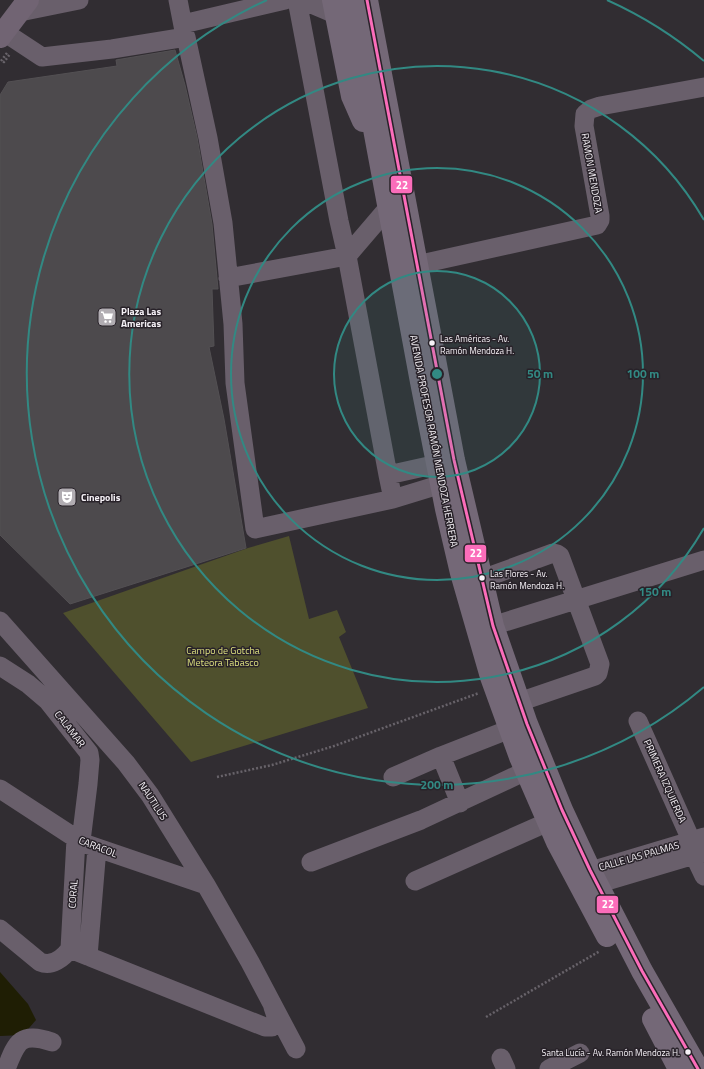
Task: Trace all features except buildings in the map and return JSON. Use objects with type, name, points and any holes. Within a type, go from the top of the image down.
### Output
[{"type":"highway","points":[[6,43],[24,6]]},
{"type":"main road","points":[[368,0],[412,273]]},
{"type":"main road","name":"AVENIDA PROFESOR RAMÓN MENDOZA HERRERA","points":[[339,5],[352,96],[378,151],[388,208],[412,273],[448,472],[461,573],[520,702],[527,724],[562,810],[586,880],[611,945],[660,1031],[679,1069]]},
{"type":"main road","name":"AVENIDA PROFESOR RAMÓN MENDOZA HERRERA","points":[[448,472],[482,578],[485,628],[495,687],[526,771],[548,822],[642,971],[698,1069]]},
{"type":"street","points":[[24,6],[79,0]]},
{"type":"street","points":[[178,0],[208,138],[225,240],[235,383],[255,529],[393,499],[448,472]]},
{"type":"street","points":[[6,43],[42,56],[112,49],[184,30],[285,0]]},
{"type":"street","points":[[297,0],[393,499]]},
{"type":"street","points":[[302,0],[339,5]]},
{"type":"street","name":"RAMON MENDOZA","points":[[412,273],[597,225],[600,220],[600,216],[584,126],[585,114],[591,109],[600,106],[704,87]]},
{"type":"street","points":[[228,278],[347,256],[388,208]]},
{"type":"street","points":[[388,475],[448,472]]},
{"type":"street","points":[[482,578],[553,553],[560,556],[600,664],[598,673],[595,676],[520,702]]},
{"type":"street","points":[[485,628],[704,560]]},
{"type":"street","name":"NAUTILUS","points":[[0,620],[126,763],[150,795],[206,886],[250,962],[296,1049]]},
{"type":"street","name":"CALAMAR","points":[[0,666],[28,684],[48,701],[89,753],[90,760],[85,843]]},
{"type":"street","name":"PRIMERA IZQUIERDA","points":[[638,721],[698,846],[704,876]]},
{"type":"street","points":[[393,777],[440,756],[510,729]]},
{"type":"street","points":[[440,756],[460,803]]},
{"type":"street","points":[[311,862],[421,820],[526,771]]},
{"type":"street","name":"CARACOL","points":[[0,789],[85,843],[206,886]]},
{"type":"street","points":[[415,881],[548,822]]},
{"type":"street","name":"CORAL","points":[[70,949],[85,843]]},
{"type":"street","name":"CORAL","points":[[85,843],[88,956]]},
{"type":"street","name":"CALLE LAS PALMAS","points":[[586,880],[698,846]]},
{"type":"street","points":[[0,929],[43,963],[55,962],[70,949]]},
{"type":"street","name":"NAUTILUS","points":[[70,949],[265,1027],[272,1027],[275,1024],[276,1016],[273,1005]]},
{"type":"street","points":[[6,1069],[13,1051],[25,1039],[32,1037],[52,1042]]},
{"type":"street","points":[[550,1069],[580,1053]]},
{"type":"path","points":[[217,777],[272,765],[334,746],[495,687]]},
{"type":"path","points":[[486,1017],[611,945]]},
{"type":"green space","name":"Campo de Gotcha Meteora Tabasco","points":[[289,536],[309,619],[337,610],[346,632],[339,637],[368,708],[191,762],[63,613],[248,548]]},
{"type":"shaded area","points":[[0,972],[28,1004],[36,1020],[23,1035],[0,1036]]},
{"type":"transit line","name":"22","points":[[367,0],[454,460],[493,626],[527,724],[562,810],[590,870],[642,971],[698,1069]]},
{"type":"place","name":"Plaza Las Americas","points":[[107,317]]},
{"type":"place","name":"Las Américas - Av. Ramón Mendoza H.","points":[[432,343]]},
{"type":"place","name":"Cinepolis","points":[[67,497]]},
{"type":"place","name":"Las Flores - Av. Ramón Mendoza H.","points":[[482,578]]},
{"type":"place","name":"Santa Lucía - Av. Ramón Mendoza H.","points":[[688,1052]]}]
